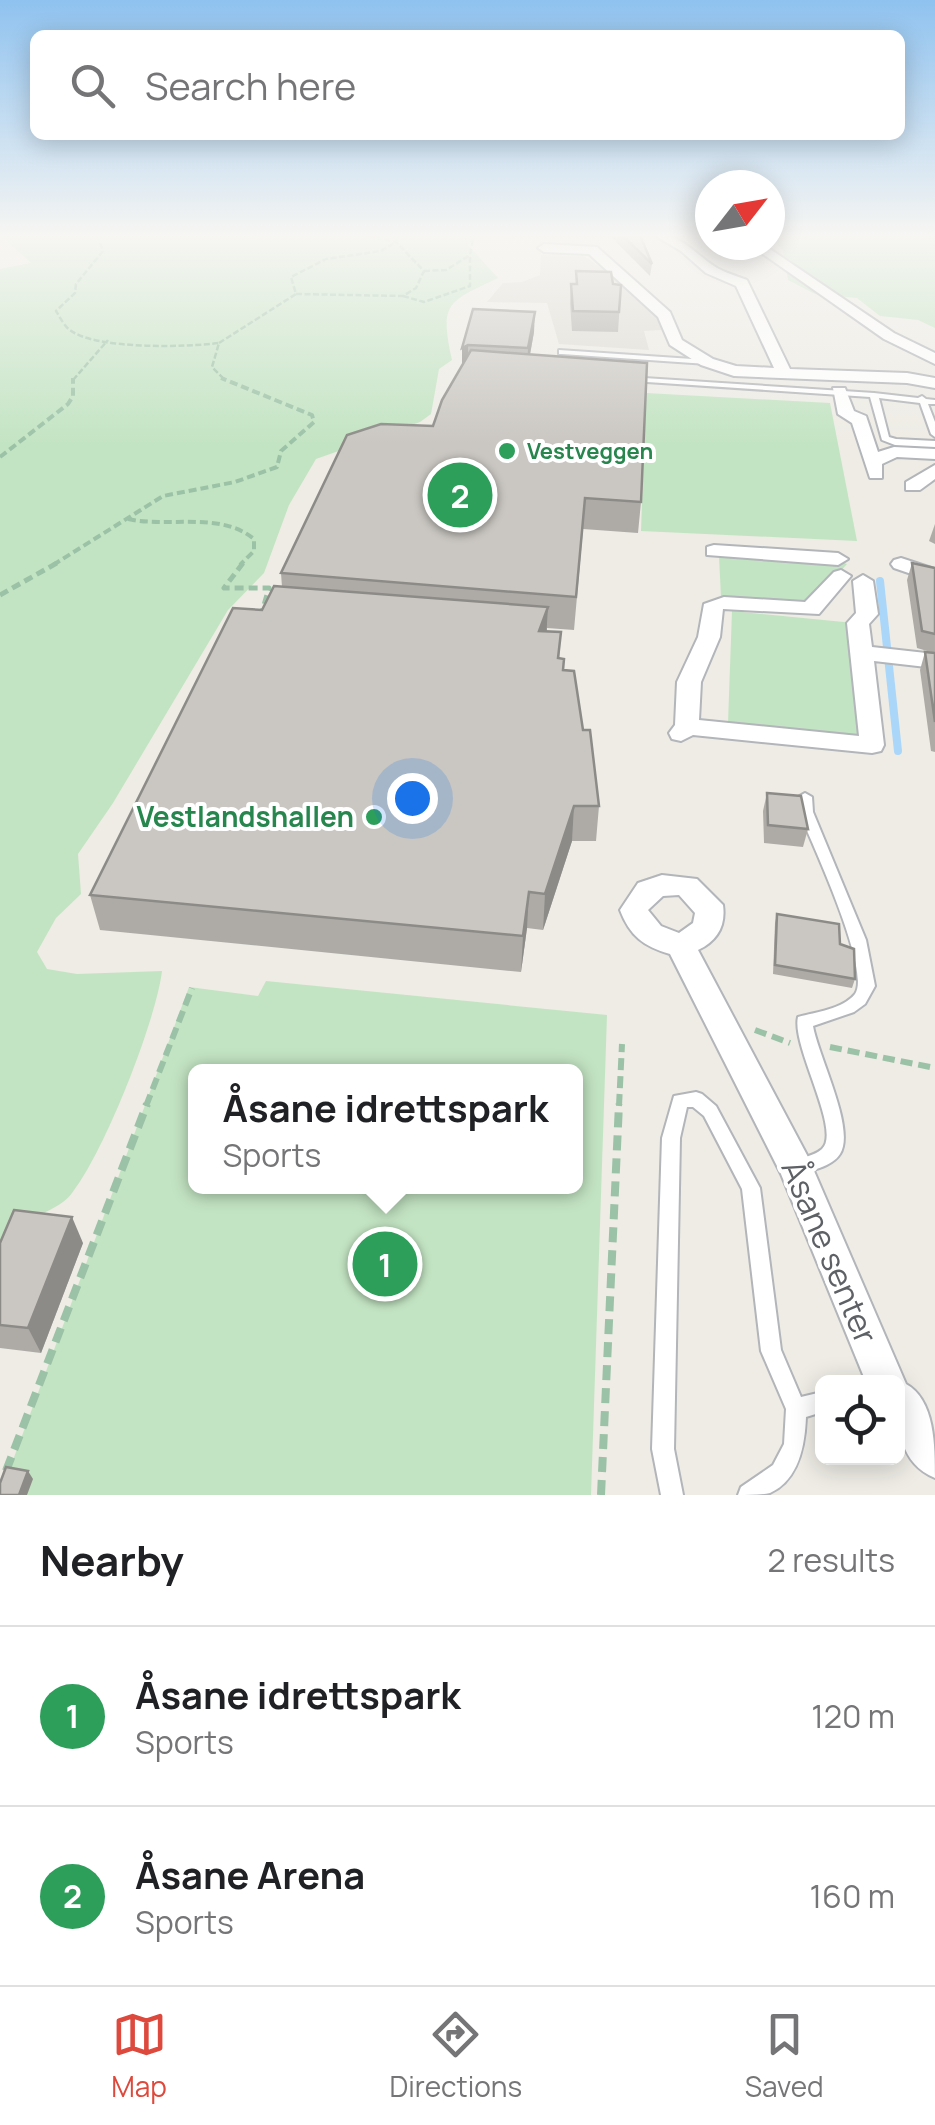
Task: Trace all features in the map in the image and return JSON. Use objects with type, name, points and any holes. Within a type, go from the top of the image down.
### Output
[{"type":"street","points":[[654,305],[666,315],[675,342],[707,362],[734,371],[935,383]]},
{"type":"street","points":[[752,305],[785,375]]},
{"type":"street","points":[[843,305],[889,336],[935,359]]},
{"type":"street","points":[[839,391],[846,414],[860,420],[874,468],[894,452],[935,454]]},
{"type":"street","points":[[913,486],[935,470]]},
{"type":"street","points":[[714,551],[847,572]]},
{"type":"street","points":[[901,564],[935,576]]},
{"type":"street","points":[[847,572],[867,614],[858,622],[869,654],[872,746],[684,730],[689,682],[710,637],[718,606],[812,609],[847,572]]},
{"type":"street","points":[[869,654],[935,661]]},
{"type":"street","name":"Åsane senter","points":[[680,945],[796,1168],[883,1375]]},
{"type":"street","points":[[905,1411],[935,1458]]},
{"type":"lane","points":[[562,352],[707,362]]},
{"type":"lane","points":[[611,378],[839,391],[935,402]]},
{"type":"lane","points":[[874,395],[886,438],[935,444]]},
{"type":"lane","points":[[922,398],[935,434]]},
{"type":"lane","points":[[796,1168],[831,1154],[836,1144],[831,1106],[816,1077],[804,1022],[848,1008],[860,1000],[868,986],[859,940],[806,812],[805,797]]},
{"type":"lane","points":[[672,1495],[663,1449],[671,1138],[680,1100],[696,1099],[710,1110],[750,1188],[770,1351],[796,1410],[794,1445],[781,1473],[748,1495]]},
{"type":"lane","points":[[796,1410],[815,1404]]},
{"type":"path","points":[[63,305],[56,311],[68,330],[176,349],[219,343],[274,305]]},
{"type":"path","points":[[0,457],[68,404],[73,396],[74,376],[109,340]]},
{"type":"path","points":[[0,595],[164,496],[262,475],[277,467],[281,451],[314,422],[312,415],[234,386],[215,374],[212,366],[219,343]]},
{"type":"path","points":[[128,519],[169,525],[202,522],[248,532],[254,539],[254,551],[227,578],[224,588],[269,588],[259,612],[269,613]]},
{"type":"path","points":[[0,1488],[192,988]]},
{"type":"path","points":[[755,1030],[810,1048],[844,1048],[935,1068]]},
{"type":"path","points":[[602,1495],[622,1044]]},
{"type":"shaded area","points":[[548,305],[646,305],[666,324],[661,330],[644,331],[649,350],[559,344]]},
{"type":"green space","points":[[0,305],[452,305],[447,326],[452,360],[439,369],[431,414],[420,422],[316,459],[289,505],[264,573],[228,610],[113,803],[78,854],[81,894],[56,918],[37,952],[47,969],[77,974],[162,971],[158,993],[127,1086],[85,1174],[66,1199],[15,1232],[0,1268]]},
{"type":"green space","points":[[866,305],[935,305],[935,328],[918,320],[880,316]]},
{"type":"green space","points":[[646,393],[830,403],[857,541],[641,531]]},
{"type":"green space","points":[[719,555],[847,564],[810,605],[721,598]]},
{"type":"green space","points":[[732,611],[854,623],[865,739],[728,723]]},
{"type":"green space","points":[[266,981],[607,1015],[591,1495],[0,1495],[189,987],[258,996]]},
{"type":"building","points":[[573,305],[620,305],[619,312],[573,311]]},
{"type":"building","points":[[473,309],[535,312],[528,348],[462,348]]},
{"type":"building","points":[[471,350],[647,363],[641,502],[585,498],[576,597],[281,573],[347,435],[381,424],[433,426],[442,400]]},
{"type":"building","points":[[912,563],[935,568],[935,634],[922,631]]},
{"type":"building","name":"Vestlandshallen","points":[[274,586],[548,607],[539,631],[561,632],[558,658],[564,659],[563,670],[574,671],[583,730],[590,730],[599,806],[574,806],[545,894],[529,892],[523,936],[90,895],[233,608],[262,610]]},
{"type":"building","points":[[925,652],[935,653],[935,722]]},
{"type":"building","points":[[767,793],[801,796],[808,829],[768,825]]},
{"type":"building","points":[[777,914],[839,924],[840,944],[854,949],[855,979],[775,965]]},
{"type":"building","points":[[14,1210],[72,1217],[28,1328],[0,1325],[0,1243]]},
{"type":"building","points":[[6,1467],[28,1471],[19,1495],[0,1495]]},
{"type":"waterway","points":[[880,581],[898,751]]},
{"type":"place","name":"Vestveggen","points":[[507,451]]},
{"type":"place","name":"Åsane Arena","points":[[460,495]]},
{"type":"place","name":"Vestlandshallen","points":[[374,817]]},
{"type":"place","name":"Åsane idrettspark","points":[[385,1264]]}]
